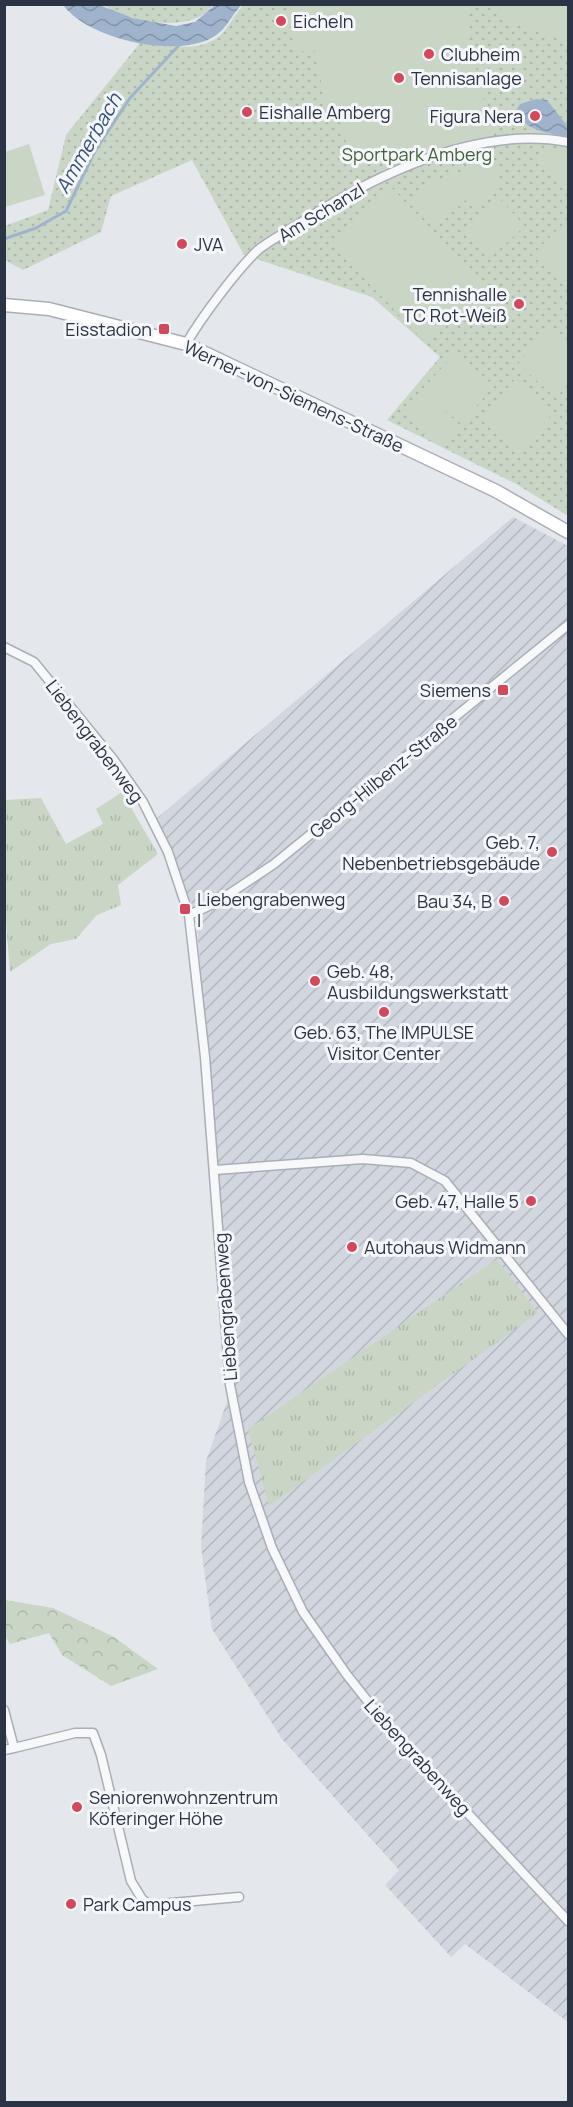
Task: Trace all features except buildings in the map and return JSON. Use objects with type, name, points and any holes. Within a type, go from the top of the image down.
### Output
[{"type":"main road","name":"Werner-von-Siemens-Straße","points":[[4,305],[49,309],[186,344],[496,491],[568,531]]},
{"type":"street","name":"Am Schanzl","points":[[186,344],[259,250],[352,191],[398,169],[466,149],[507,140],[538,139],[568,142]]},
{"type":"street","name":"Georg-Hilbenz-Straße","points":[[189,915],[217,902],[274,864],[568,625]]},
{"type":"street","name":"Liebengrabenweg","points":[[4,647],[34,663],[113,759],[143,802],[168,852],[189,915],[199,986],[230,1385],[249,1482],[272,1548],[303,1612],[347,1675],[393,1733],[568,1921]]},
{"type":"street","points":[[214,1170],[363,1159],[411,1163],[445,1181],[568,1334]]},
{"type":"street","points":[[4,1710],[9,1749],[75,1733],[93,1733],[101,1755],[131,1881],[148,1905],[240,1897]]},
{"type":"shaded area","points":[[513,517],[568,546],[568,2022],[465,1944],[451,1957],[385,1885],[399,1870],[282,1739],[212,1629],[201,1547],[206,1461],[235,1379],[196,916],[157,818]]},
{"type":"green space","points":[[103,5],[213,5],[203,14],[191,20],[161,23],[129,16]]},
{"type":"green space","name":"Sportpark Amberg","points":[[243,5],[568,5],[568,516],[518,485],[387,420],[440,357],[372,297],[244,255],[192,160],[111,196],[101,232],[23,270],[5,260],[5,226],[48,210],[66,135],[144,38],[180,47],[208,43],[221,35]]},
{"type":"green space","name":"Tennisanlage","points":[[286,5],[469,5],[468,34],[493,138],[351,167],[338,103],[326,105],[314,49],[296,53]]},
{"type":"green space","points":[[501,5],[568,5],[568,41],[497,18]]},
{"type":"green space","points":[[29,144],[45,195],[5,207],[5,152]]},
{"type":"green space","points":[[549,148],[568,152],[568,187],[536,159]]},
{"type":"green space","points":[[486,155],[501,172],[496,176],[503,184],[474,209],[466,200],[437,225],[412,197],[436,177],[440,181],[455,168],[462,176]]},
{"type":"green space","points":[[391,187],[484,284],[424,341],[331,244]]},
{"type":"green space","points":[[499,198],[525,226],[490,258],[464,229]]},
{"type":"green space","points":[[568,219],[568,288],[532,255]]},
{"type":"green space","points":[[551,326],[568,341],[568,384],[556,398],[518,364]]},
{"type":"green space","points":[[456,352],[494,386],[461,424],[422,390]]},
{"type":"green space","points":[[516,378],[554,412],[521,450],[482,417]]},
{"type":"green space","points":[[419,393],[458,426],[441,445],[403,411]]},
{"type":"green space","points":[[122,792],[158,854],[118,885],[121,905],[97,915],[76,939],[51,944],[10,972],[4,896],[5,800],[41,798],[66,844],[103,824],[96,809]]},
{"type":"green space","points":[[497,1259],[538,1313],[269,1506],[248,1429]]},
{"type":"green space","points":[[5,1600],[53,1608],[114,1637],[158,1669],[111,1686],[62,1655],[49,1633],[10,1644],[5,1636]]},
{"type":"water","points":[[63,5],[99,5],[133,18],[176,26],[195,22],[215,5],[241,5],[226,26],[215,36],[199,43],[157,46],[112,36],[92,28],[75,17]]},
{"type":"water","points":[[536,99],[547,100],[568,127],[568,137],[531,127],[515,112],[520,104]]},
{"type":"waterway","name":"Ammerbach","points":[[4,239],[36,228],[66,211],[95,151],[130,98],[180,44]]},
{"type":"place","name":"Eicheln","points":[[281,21]]},
{"type":"place","name":"Clubheim","points":[[429,54]]},
{"type":"place","name":"Tennisanlage","points":[[399,78]]},
{"type":"place","name":"Eishalle Amberg","points":[[247,112]]},
{"type":"place","name":"Figura Nera","points":[[535,116]]},
{"type":"place","name":"JVA","points":[[182,244]]},
{"type":"place","name":"Tennishalle TC Rot-Weiß","points":[[519,304]]},
{"type":"place","name":"Eisstadion","points":[[164,329]]},
{"type":"place","name":"Siemens","points":[[503,690]]},
{"type":"place","name":"Geb. 7, Nebenbetriebsgebäude","points":[[552,852]]},
{"type":"place","name":"Bau 34, B","points":[[504,901]]},
{"type":"place","name":"Liebengrabenweg I","points":[[185,909]]},
{"type":"place","name":"Geb. 48, Ausbildungswerkstatt","points":[[315,981]]},
{"type":"place","name":"Geb. 63, The IMPULSE Visitor Center","points":[[384,1012]]},
{"type":"place","name":"Geb. 47, Halle 5","points":[[531,1201]]},
{"type":"place","name":"Autohaus Widmann","points":[[352,1247]]},
{"type":"place","name":"Seniorenwohnzentrum Köferinger Höhe","points":[[77,1807]]},
{"type":"place","name":"Park Campus","points":[[71,1904]]}]
